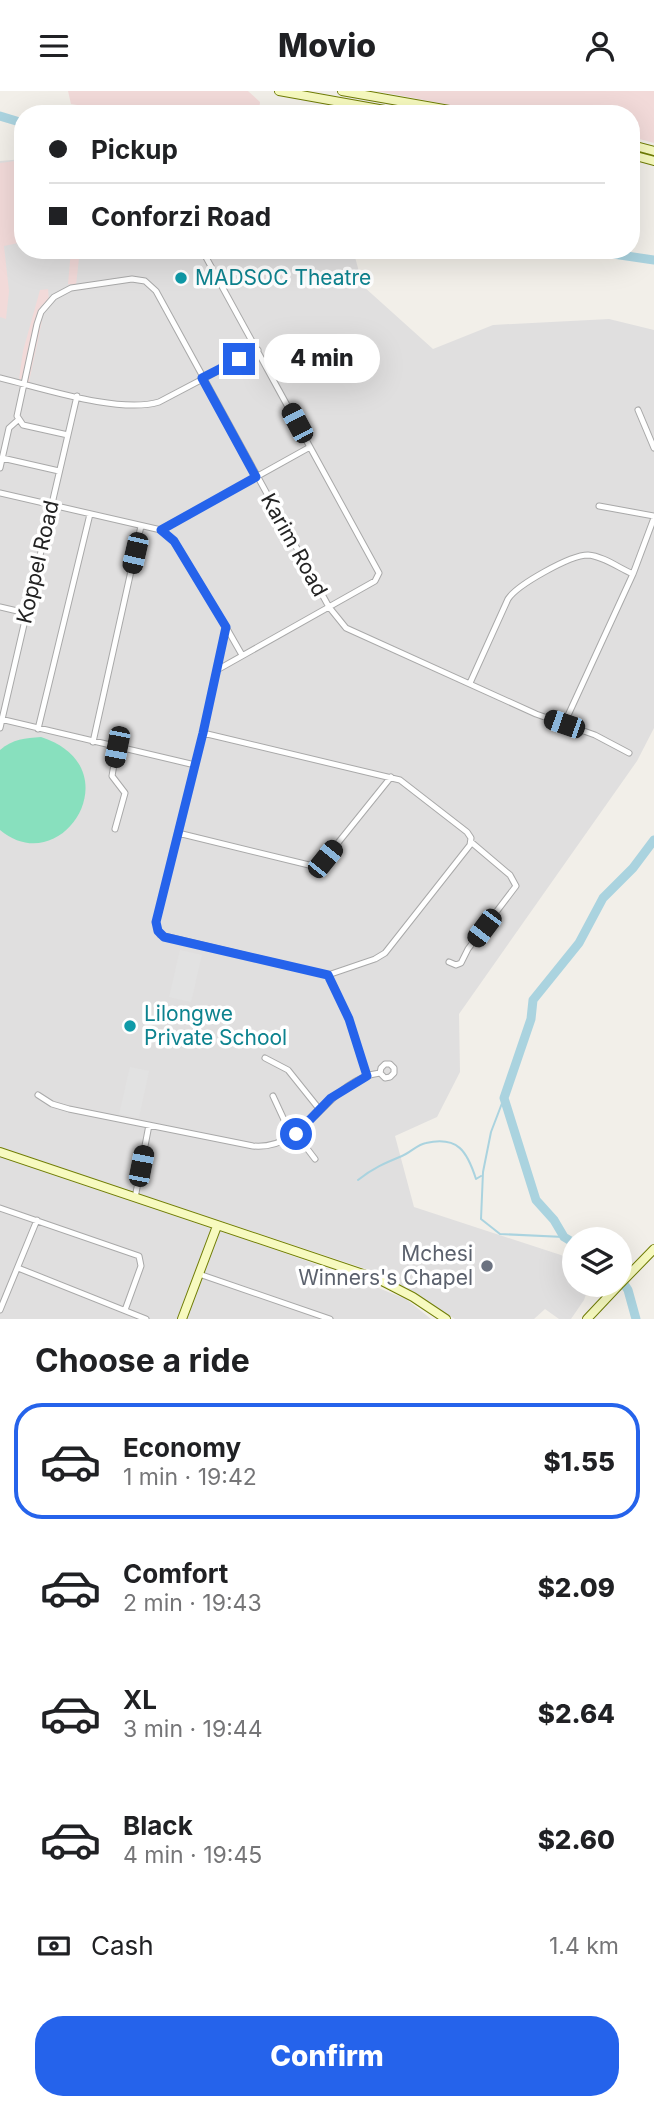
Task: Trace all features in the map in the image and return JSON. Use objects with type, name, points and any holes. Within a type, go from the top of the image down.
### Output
[{"type":"street","points":[[279,91],[357,105]]},
{"type":"street","points":[[342,91],[421,105]]},
{"type":"street","points":[[207,259],[379,573],[375,581],[217,670]]},
{"type":"street","name":"Karim Road","points":[[0,468],[9,428],[18,420],[17,412],[41,312],[54,297],[71,288],[132,279],[145,281],[156,291],[329,607],[346,628],[512,704],[595,735],[629,753]]},
{"type":"street","points":[[0,378],[122,406],[147,405],[159,402],[258,350]]},
{"type":"street","name":"Koppel Road","points":[[0,728],[77,396]]},
{"type":"street","points":[[638,410],[654,448]]},
{"type":"street","points":[[18,420],[23,425],[68,435]]},
{"type":"street","points":[[161,530],[310,447]]},
{"type":"street","points":[[2,459],[59,471]]},
{"type":"street","points":[[0,493],[161,530],[174,541],[242,655]]},
{"type":"street","points":[[564,724],[633,574],[654,517],[599,506]]},
{"type":"street","points":[[38,729],[90,515]]},
{"type":"street","points":[[93,742],[141,526]]},
{"type":"street","points":[[470,683],[508,599],[516,589],[582,556],[595,557],[633,574]]},
{"type":"street","points":[[0,607],[26,613]]},
{"type":"street","points":[[226,627],[156,922],[160,935],[328,975],[375,959],[384,953],[471,842]]},
{"type":"street","points":[[1,719],[195,765]]},
{"type":"street","points":[[203,733],[391,777],[410,786],[469,835],[471,842],[510,875],[516,886],[468,949],[461,963],[456,965],[449,962]]},
{"type":"street","points":[[115,829],[125,793],[112,776],[117,747]]},
{"type":"street","points":[[178,833],[309,865],[318,864],[325,859],[391,777]]},
{"type":"street","points":[[328,975],[349,1019],[367,1076]]},
{"type":"street","points":[[265,1058],[288,1070],[320,1110]]},
{"type":"street","points":[[37,1095],[52,1104],[69,1109],[261,1147],[280,1143],[294,1135],[331,1098],[367,1076],[380,1073]]},
{"type":"street","points":[[274,1096],[294,1135],[315,1159]]},
{"type":"street","points":[[135,1198],[149,1125]]},
{"type":"street","points":[[0,1152],[377,1279],[446,1319]]},
{"type":"street","points":[[0,1208],[139,1256],[141,1266],[125,1310]]},
{"type":"street","points":[[0,1310],[37,1220]]},
{"type":"street","points":[[182,1319],[217,1226]]},
{"type":"street","points":[[632,1270],[654,1249]]},
{"type":"street","points":[[18,1268],[146,1319]]},
{"type":"street","points":[[199,1274],[326,1318]]},
{"type":"street","points":[[587,1319],[607,1297]]},
{"type":"shaded area","points":[[68,91],[248,91],[260,102],[260,105],[71,104]]},
{"type":"shaded area","points":[[377,91],[654,91],[654,143],[640,139],[640,105],[450,105]]},
{"type":"shaded area","points":[[14,160],[14,259],[356,259],[363,286],[433,349],[493,325],[609,319],[654,330],[654,728],[637,761],[459,1014],[460,1072],[437,1117],[395,1136],[414,1207],[562,1255],[562,1297],[585,1297],[571,1319],[559,1319],[545,1309],[534,1319],[455,1319],[381,1274],[0,1148],[0,161]]},
{"type":"shaded area","points":[[14,161],[14,244],[4,246],[9,291],[6,319],[0,317],[0,163]]},
{"type":"shaded area","points":[[70,259],[79,259],[76,285],[68,284]]},
{"type":"shaded area","points":[[48,289],[49,300],[41,306],[37,317],[42,321],[29,382],[19,379],[23,351],[40,290]]},
{"type":"shaded area","points":[[180,950],[202,955],[191,1002],[169,997]]},
{"type":"shaded area","points":[[130,1067],[149,1071],[139,1118],[119,1114]]},
{"type":"shaded area","points":[[0,1152],[346,1275],[406,1299],[431,1319],[0,1319]]},
{"type":"green space","points":[[41,737],[68,752],[83,771],[85,793],[79,814],[65,831],[46,842],[23,842],[0,830],[0,750],[19,740]]},
{"type":"waterway","points":[[0,116],[14,120]]},
{"type":"waterway","points":[[640,258],[654,260]]},
{"type":"waterway","points":[[562,1234],[536,1200],[504,1098],[531,1019],[533,1000],[579,943],[603,898],[633,868],[654,840]]},
{"type":"waterway","points":[[504,1098],[491,1132],[483,1172],[481,1219],[500,1234],[562,1237]]},
{"type":"waterway","points":[[358,1180],[420,1145],[437,1141],[460,1148],[465,1153],[476,1179],[481,1176]]},
{"type":"waterway","points":[[630,1297],[636,1319]]},
{"type":"place","name":"MADSOC Theatre","points":[[181,278]]},
{"type":"place","name":"Lilongwe Private School","points":[[130,1026]]},
{"type":"place","name":"Mchesi Winners's Chapel","points":[[487,1266]]},
{"type":"route","points":[[239,359],[202,378],[256,477],[161,530],[174,541],[226,627],[156,927],[164,937],[328,975],[349,1019],[367,1076],[331,1098],[296,1134]]}]
